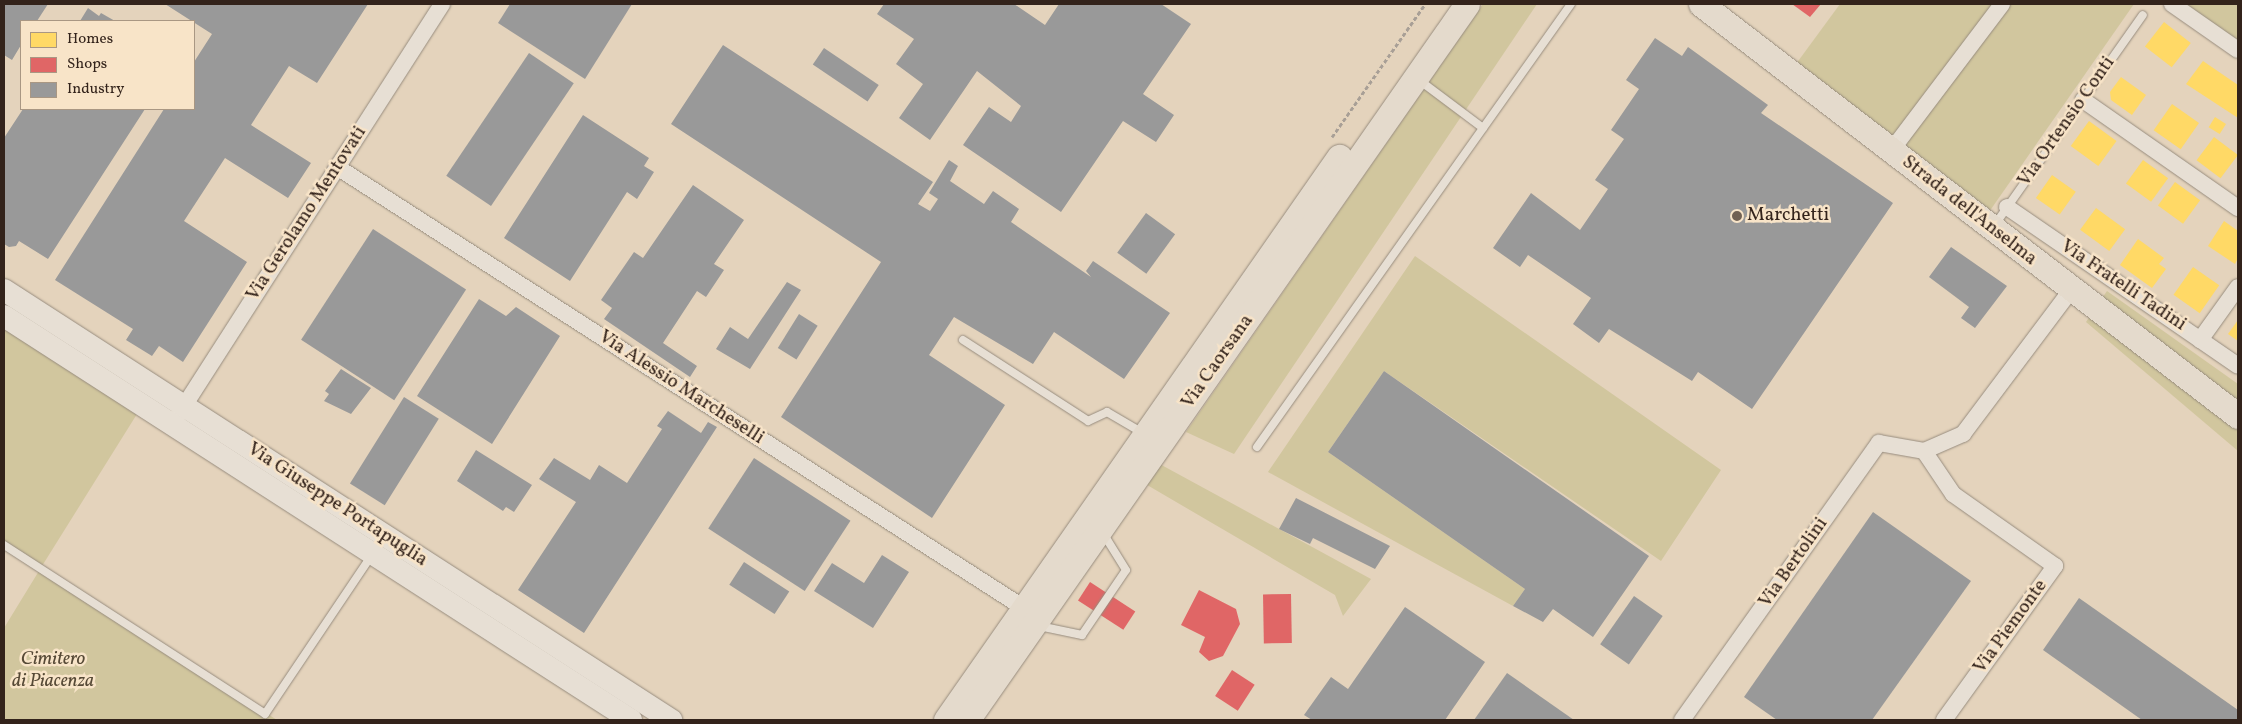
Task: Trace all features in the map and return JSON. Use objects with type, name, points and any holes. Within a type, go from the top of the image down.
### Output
[{"type":"main road","name":"Via Caorsana","points":[[967,720],[1029,616],[1145,434],[1446,4]]},
{"type":"main road","name":"Via Caorsana","points":[[946,720],[1029,616],[1102,530],[1468,4]]},
{"type":"main road","name":"Strada dell'Anselma","points":[[1701,4],[2071,290],[2238,416]]},
{"type":"main road","name":"Via Giuseppe Portapuglia","points":[[4,290],[373,554],[631,720]]},
{"type":"main road","name":"Via Giuseppe Portapuglia","points":[[4,316],[178,416],[671,720]]},
{"type":"street","points":[[1891,151],[2002,4]]},
{"type":"street","points":[[2172,4],[2238,50]]},
{"type":"street","name":"Via Gerolamo Mentovati","points":[[178,416],[337,167],[435,6]]},
{"type":"street","points":[[2083,100],[2238,208]]},
{"type":"street","name":"Via Alessio Marcheselli","points":[[337,167],[1029,616]]},
{"type":"street","name":"Via Fratelli Tadini","points":[[2007,207],[2238,366]]},
{"type":"street","points":[[2200,340],[2238,287]]},
{"type":"street","points":[[1924,451],[1963,434],[2071,290]]},
{"type":"street","name":"Via Bertolini","points":[[1682,720],[1879,443],[1924,451]]},
{"type":"street","name":"Via Piemonte","points":[[1924,451],[1953,494],[2055,566],[1944,720]]},
{"type":"lane","points":[[1257,447],[1571,4]]},
{"type":"lane","name":"Via Ortensio Conti","points":[[1992,229],[2143,15]]},
{"type":"lane","points":[[1415,78],[1483,128]]},
{"type":"lane","points":[[963,340],[1088,421],[1107,412],[1145,434]]},
{"type":"lane","points":[[1029,616],[1082,635],[1126,570],[1102,530]]},
{"type":"lane","points":[[4,545],[266,714],[373,554]]},
{"type":"green space","points":[[1483,4],[1537,4],[1234,454],[1186,432]]},
{"type":"green space","points":[[1840,4],[2134,4],[1989,212],[1796,64]]},
{"type":"green space","points":[[2175,4],[2238,4],[2238,49]]},
{"type":"green space","points":[[1415,256],[1721,470],[1661,561],[1384,371],[1328,452],[1525,589],[1513,606],[1268,472]]},
{"type":"green space","points":[[2107,291],[2238,384],[2238,451],[2086,322]]},
{"type":"green space","points":[[4,317],[142,406],[42,566],[4,542]]},
{"type":"green space","points":[[1156,462],[1371,579],[1343,616],[1335,595],[1142,482]]},
{"type":"green space","name":"Cimitero di Piacenza","points":[[42,566],[277,720],[4,720],[4,628]]},
{"type":"building: Homes","points":[[2164,22],[2191,43],[2172,67],[2145,46]]},
{"type":"building: Homes","points":[[2203,61],[2238,85],[2238,118],[2186,84]]},
{"type":"building: Homes","points":[[2121,77],[2146,95],[2132,115],[2111,100],[2110,92]]},
{"type":"building: Homes","points":[[2172,104],[2199,123],[2181,149],[2154,130]]},
{"type":"building: Homes","points":[[2215,117],[2226,124],[2220,134],[2209,127]]},
{"type":"building: Homes","points":[[2089,121],[2117,141],[2098,166],[2071,146]]},
{"type":"building: Homes","points":[[2214,137],[2238,155],[2221,178],[2197,160]]},
{"type":"building: Homes","points":[[2143,160],[2168,178],[2151,202],[2126,183]]},
{"type":"building: Homes","points":[[2052,175],[2076,192],[2060,215],[2036,198]]},
{"type":"building: Homes","points":[[2175,182],[2200,200],[2183,224],[2158,205]]},
{"type":"building: Homes","points":[[2096,208],[2125,229],[2109,251],[2080,230]]},
{"type":"building: Homes","points":[[2224,221],[2238,231],[2238,258],[2235,264],[2208,246]]},
{"type":"building: Homes","points":[[2138,239],[2164,258],[2159,264],[2166,269],[2152,288],[2120,265]]},
{"type":"building: Homes","points":[[2193,267],[2219,285],[2200,313],[2173,295]]},
{"type":"building: Homes","points":[[2238,320],[2238,341],[2228,334]]},
{"type":"building: Shops","points":[[1792,4],[1821,4],[1810,17]]},
{"type":"building: Shops","points":[[1090,582],[1135,611],[1123,630],[1078,600]]},
{"type":"building: Shops","points":[[1199,590],[1236,609],[1240,624],[1223,656],[1209,661],[1199,652],[1205,637],[1181,625]]},
{"type":"building: Shops","points":[[1263,594],[1291,594],[1292,643],[1264,643]]},
{"type":"building: Shops","points":[[1232,670],[1255,685],[1238,711],[1215,696]]},
{"type":"building: Industry","points":[[4,4],[48,4],[38,20],[20,20],[20,47],[12,60],[4,55]]},
{"type":"building: Industry","points":[[165,4],[368,4],[317,83],[289,66],[251,125],[311,163],[288,198],[225,158],[184,221],[247,262],[183,362],[159,346],[152,356],[126,340],[133,329],[55,280],[163,110],[195,110],[195,60],[212,34],[195,23],[195,20],[190,20]]},
{"type":"building: Industry","points":[[510,4],[632,4],[585,79],[498,23]]},
{"type":"building: Industry","points":[[884,4],[1014,4],[1045,25],[1059,4],[1161,4],[1191,24],[1143,94],[1174,115],[1156,142],[1123,121],[1061,212],[963,145],[989,107],[1011,122],[1021,106],[977,71],[930,140],[899,118],[923,84],[896,64],[914,39],[877,14]]},
{"type":"building: Industry","points":[[88,8],[99,16],[101,13],[113,20],[81,20]]},
{"type":"building: Industry","name":"Marchetti","points":[[1655,38],[1682,56],[1688,47],[1768,105],[1761,113],[1893,203],[1752,409],[1698,372],[1692,381],[1609,329],[1599,343],[1573,324],[1591,298],[1528,255],[1520,267],[1493,248],[1531,193],[1580,230],[1608,189],[1595,180],[1624,139],[1611,130],[1639,89],[1626,80]]},
{"type":"building: Industry","points":[[723,45],[933,182],[918,204],[930,211],[938,199],[929,193],[949,160],[958,166],[950,181],[984,204],[993,191],[1019,209],[1011,222],[1091,277],[1086,271],[1093,261],[1170,313],[1124,379],[1054,332],[1033,364],[954,317],[929,355],[1005,405],[932,518],[781,417],[881,262],[671,124]]},
{"type":"building: Industry","points":[[824,48],[879,85],[868,101],[813,65]]},
{"type":"building: Industry","points":[[529,53],[574,83],[491,206],[446,176]]},
{"type":"building: Industry","points":[[22,110],[144,110],[48,259],[19,241],[16,246],[9,247],[4,244],[4,138]]},
{"type":"building: Industry","points":[[583,115],[649,158],[644,166],[654,172],[637,199],[627,192],[570,281],[504,238]]},
{"type":"building: Industry","points":[[693,185],[744,220],[714,264],[724,270],[706,297],[697,291],[663,343],[697,366],[690,377],[604,319],[612,308],[601,300],[634,252],[643,258]]},
{"type":"building: Industry","points":[[1146,213],[1175,234],[1146,274],[1117,253]]},
{"type":"building: Industry","points":[[373,229],[466,289],[394,400],[301,340]]},
{"type":"building: Industry","points":[[1951,247],[2007,286],[1975,328],[1961,318],[1969,307],[1929,277]]},
{"type":"building: Industry","points":[[787,282],[801,290],[750,369],[716,349],[730,327],[748,339]]},
{"type":"building: Industry","points":[[479,299],[506,316],[516,307],[560,336],[492,444],[417,396]]},
{"type":"building: Industry","points":[[799,314],[818,326],[796,360],[778,348]]},
{"type":"building: Industry","points":[[341,369],[371,388],[351,414],[324,401],[329,394],[325,391]]},
{"type":"building: Industry","points":[[1384,371],[1649,556],[1593,637],[1553,609],[1543,622],[1513,606],[1525,589],[1328,452]]},
{"type":"building: Industry","points":[[404,397],[439,419],[385,505],[350,484]]},
{"type":"building: Industry","points":[[668,411],[701,433],[708,422],[717,427],[584,633],[518,590],[576,502],[539,479],[554,458],[590,480],[599,465],[627,483],[662,429],[657,426]]},
{"type":"building: Industry","points":[[476,450],[532,485],[514,512],[506,507],[503,511],[457,481]]},
{"type":"building: Industry","points":[[754,458],[850,521],[805,591],[708,528]]},
{"type":"building: Industry","points":[[1296,498],[1390,546],[1375,569],[1313,538],[1310,544],[1279,529]]},
{"type":"building: Industry","points":[[1873,512],[1971,581],[1872,720],[1777,720],[1744,697]]},
{"type":"building: Industry","points":[[882,555],[909,572],[873,628],[814,591],[832,563],[864,583]]},
{"type":"building: Industry","points":[[744,562],[789,591],[775,614],[729,585]]},
{"type":"building: Industry","points":[[1634,596],[1663,616],[1629,664],[1600,644]]},
{"type":"building: Industry","points":[[2079,598],[2238,710],[2238,720],[2142,720],[2043,650]]},
{"type":"building: Industry","points":[[1405,607],[1485,662],[1445,720],[1312,720],[1304,715],[1331,677],[1348,689]]},
{"type":"building: Industry","points":[[1507,673],[1574,720],[1474,720]]},
{"type":"place","name":"Marchetti","points":[[1737,216]]}]
